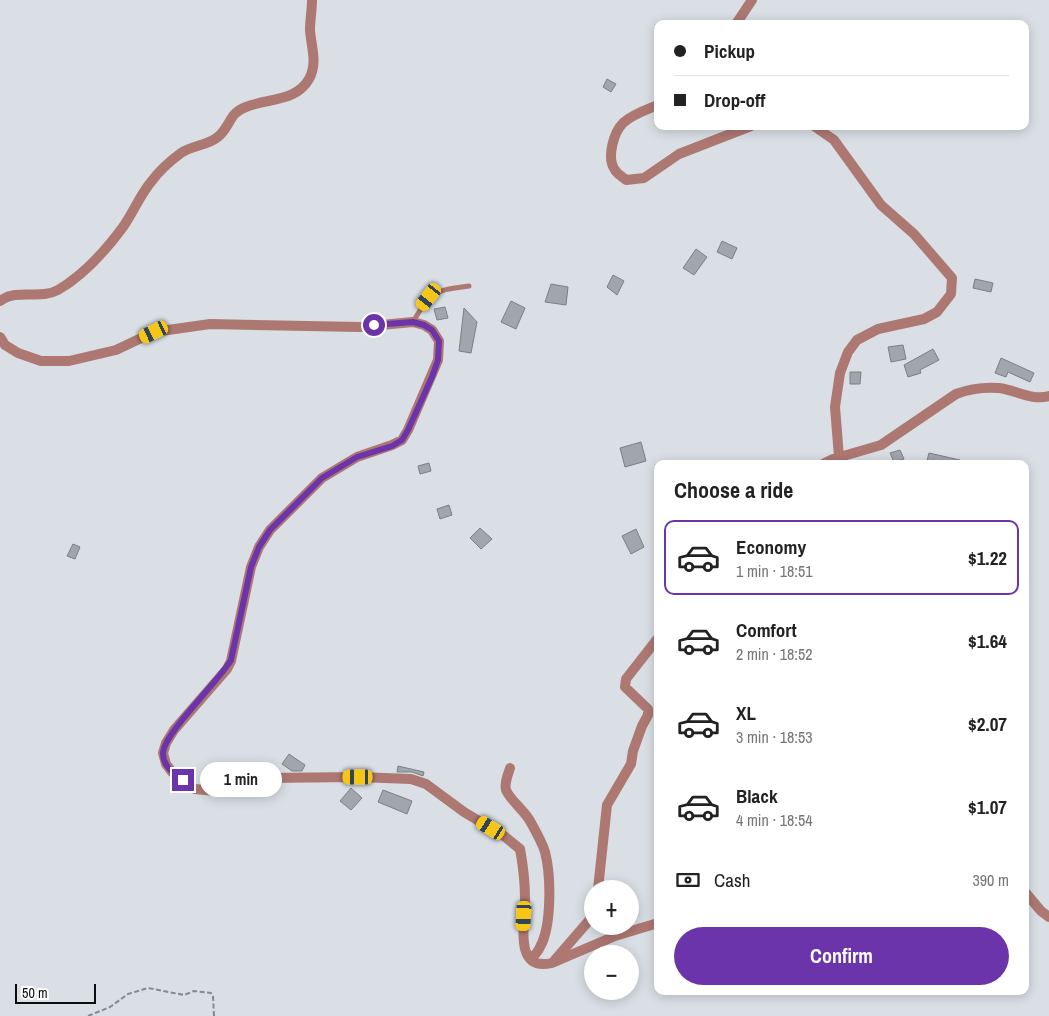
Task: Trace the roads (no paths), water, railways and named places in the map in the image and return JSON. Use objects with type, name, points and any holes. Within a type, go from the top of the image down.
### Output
[{"type":"street","points":[[0,301],[11,294],[45,294],[57,291],[92,263],[124,226],[150,182],[167,164],[183,151],[217,138],[223,132],[235,112],[247,106],[294,95],[301,89],[310,78],[313,67],[314,54],[310,30],[312,0]]},
{"type":"street","points":[[739,20],[752,0]]},
{"type":"street","points":[[654,106],[642,111],[622,124],[617,134],[610,153],[614,169],[626,180],[644,178],[678,154],[741,130]]},
{"type":"street","points":[[820,130],[834,140],[882,206],[914,234],[952,278],[951,294],[937,312],[924,319],[878,329],[856,340],[848,352],[840,373],[835,407],[839,457]]},
{"type":"street","points":[[0,337],[5,345],[18,353],[41,361],[69,361],[116,350],[154,332],[210,324],[360,327],[413,322],[424,325],[432,330],[439,341],[438,360],[402,440],[392,446],[357,457],[322,478],[270,530],[259,547],[251,567],[231,660],[226,669],[174,730],[166,743],[163,753],[166,764],[172,772],[195,789],[216,791],[264,778],[401,778],[426,784],[464,812],[504,836],[520,849],[525,897],[524,948],[535,963],[544,965],[552,963],[615,936],[654,924]]},
{"type":"street","points":[[832,460],[881,445],[956,394],[967,390],[999,388],[1025,396],[1049,396]]},
{"type":"street","points":[[599,880],[606,805],[631,764],[633,751],[648,715],[648,709],[625,687],[626,679],[654,643]]},
{"type":"street","points":[[510,768],[506,790],[522,808],[530,821],[544,852],[548,872],[550,900],[544,934],[540,948],[531,959]]},
{"type":"street","points":[[1029,897],[1049,917]]},
{"type":"street","points":[[552,963],[584,926]]},
{"type":"lane","points":[[413,322],[429,297],[438,291],[469,286]]}]
